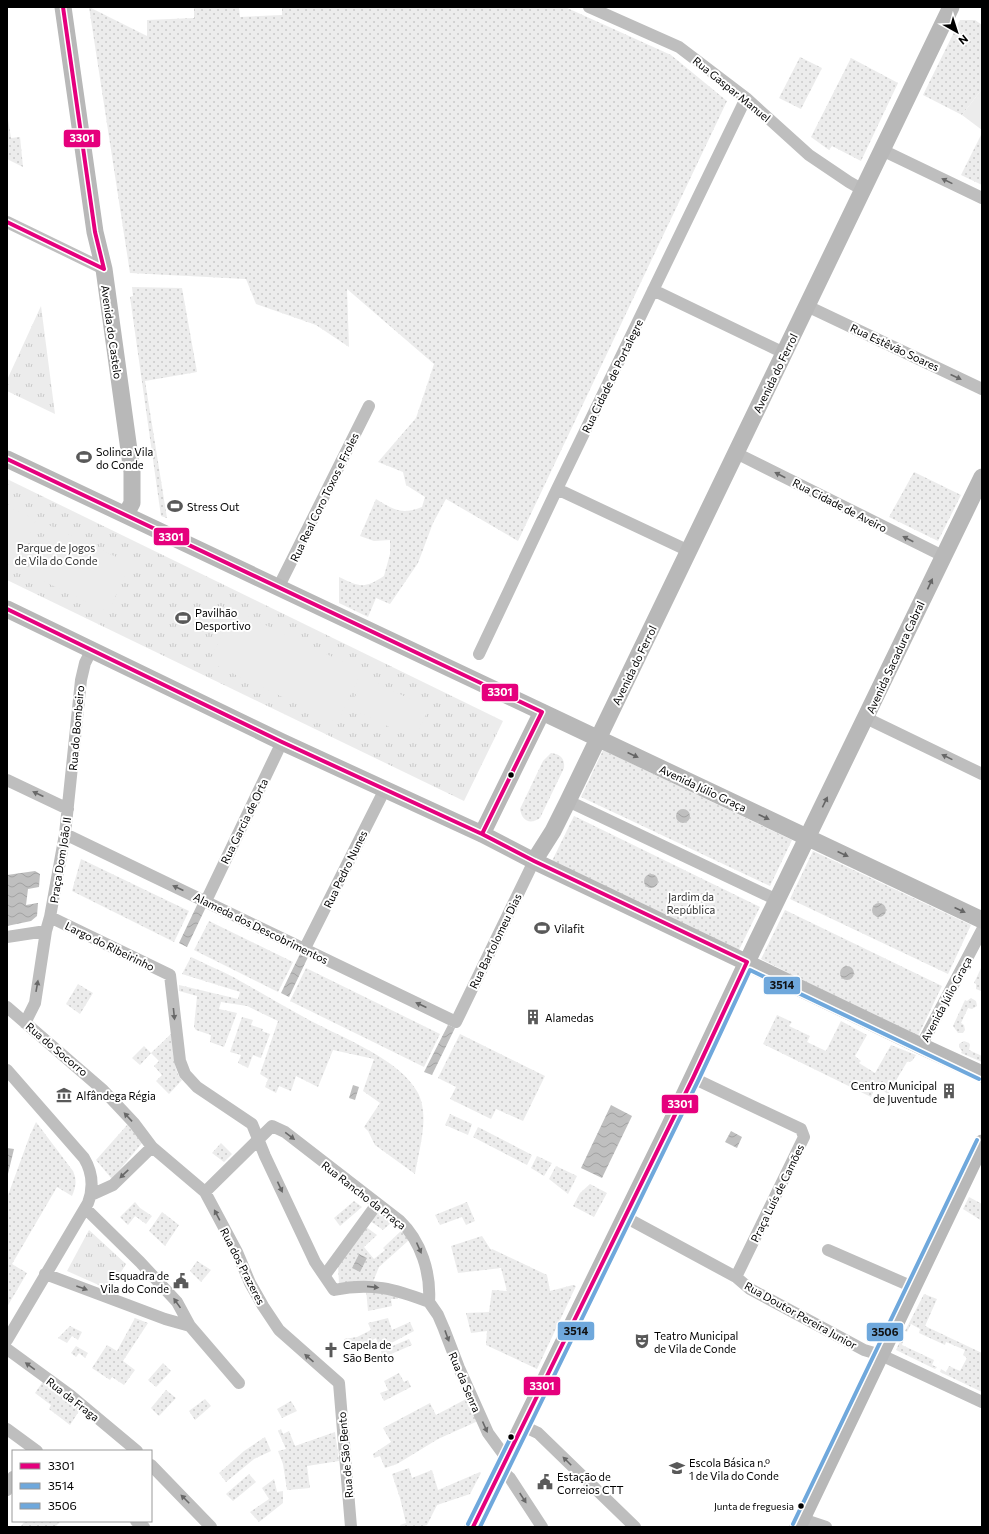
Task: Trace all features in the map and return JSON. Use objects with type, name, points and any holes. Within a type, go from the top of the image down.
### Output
[{"type":"street","name":"Avenida do Ferrol","points":[[598,739],[951,7]]},
{"type":"street","name":"Avenida do Castelo","points":[[61,8],[95,232],[104,269],[132,472],[132,503],[126,514]]},
{"type":"street","name":"Rua Gaspar Manuel","points":[[594,8],[679,47],[746,98],[809,155],[863,190]]},
{"type":"street","name":"Rua Cidade de Portalegre","points":[[479,654],[746,98]]},
{"type":"street","points":[[882,150],[982,198]]},
{"type":"street","points":[[7,222],[104,269]]},
{"type":"street","points":[[653,290],[784,353]]},
{"type":"street","name":"Rua Estêvão Soares","points":[[807,306],[982,389]]},
{"type":"street","name":"Rua Real Coro Toxos e Froles","points":[[278,588],[369,406]]},
{"type":"street","name":"Rua Cidade de Aveiro","points":[[736,453],[943,556]]},
{"type":"street","name":"Avenida Júlio Graça","points":[[7,458],[278,588],[982,920]]},
{"type":"street","name":"Avenida Sacadura Cabral","points":[[808,837],[982,477]]},
{"type":"street","points":[[557,489],[689,551]]},
{"type":"street","name":"Avenida Júlio Graça","points":[[7,609],[282,742],[482,834],[534,861],[982,1074]]},
{"type":"street","name":"Rua do Bombeiro","points":[[68,808],[81,680],[85,664],[92,649]]},
{"type":"street","points":[[482,834],[542,712]]},
{"type":"street","points":[[866,718],[982,774]]},
{"type":"street","points":[[534,861],[553,831],[598,739]]},
{"type":"street","name":"Rua Garcia de Orta","points":[[206,901],[282,742]]},
{"type":"street","name":"Praça Dom João II","points":[[7,780],[68,808],[65,834],[50,917],[46,931],[35,1003],[25,1023]]},
{"type":"street","name":"Rua Pedro Nunes","points":[[306,948],[385,789]]},
{"type":"street","points":[[568,801],[777,900]]},
{"type":"street","name":"Alameda dos Descobrimentos","points":[[65,834],[306,948],[357,975],[456,1022]]},
{"type":"street","points":[[474,1527],[693,1078],[747,962],[808,837]]},
{"type":"street","name":"Rua Bartolomeu Dias","points":[[456,1022],[534,861]]},
{"type":"street","name":"Largo do Ribeirinho","points":[[50,917],[170,975],[180,1061],[185,1074],[197,1087],[252,1124],[259,1138]]},
{"type":"street","name":"Avenida Júlio Graça","points":[[921,1046],[982,930]]},
{"type":"street","points":[[7,937],[46,931]]},
{"type":"street","name":"Rua do Socorro","points":[[7,1007],[103,1090],[134,1123],[152,1148]]},
{"type":"street","points":[[7,1070],[84,1158],[91,1173],[92,1188],[91,1195],[85,1208],[7,1340]]},
{"type":"street","name":"Praça Luís de Camões","points":[[693,1078],[800,1129],[804,1137],[736,1277]]},
{"type":"street","name":"Rua Rancho da Praça","points":[[259,1138],[272,1126],[285,1132],[409,1229],[421,1253],[430,1290],[429,1302]]},
{"type":"street","points":[[205,1192],[259,1138],[265,1156],[315,1262],[334,1290],[364,1286],[379,1287],[396,1290],[429,1302]]},
{"type":"street","points":[[826,1527],[800,1523],[982,1143]]},
{"type":"street","points":[[91,1195],[113,1184],[152,1148]]},
{"type":"street","name":"Rua dos Prazeres","points":[[152,1148],[205,1192],[237,1252],[250,1283],[279,1330],[339,1383]]},
{"type":"street","points":[[325,1275],[377,1204]]},
{"type":"street","points":[[85,1208],[140,1262],[177,1302],[190,1326],[239,1383]]},
{"type":"street","name":"Rua Doutor Pereira Junior","points":[[625,1217],[736,1277],[750,1289],[864,1350],[881,1355],[982,1402]]},
{"type":"street","points":[[828,1250],[913,1287]]},
{"type":"street","points":[[45,1274],[165,1319],[190,1326]]},
{"type":"street","name":"Rua da Senra","points":[[429,1302],[438,1315],[459,1368],[510,1478],[541,1527]]},
{"type":"street","name":"Rua da Fraga","points":[[7,1349],[70,1395],[136,1450]]},
{"type":"street","name":"Rua de São Bento","points":[[339,1383],[351,1527]]},
{"type":"street","points":[[523,1426],[538,1433],[635,1527]]},
{"type":"street","points":[[7,1429],[30,1449]]},
{"type":"street","points":[[152,1465],[211,1527]]},
{"type":"street","points":[[7,1490],[12,1479]]},
{"type":"green space","points":[[89,7],[147,36],[147,20],[194,18],[194,7],[239,7],[240,17],[282,15],[282,7],[565,7],[671,55],[727,101],[518,541],[446,499],[433,523],[418,563],[390,604],[376,598],[368,617],[339,603],[339,577],[357,585],[367,585],[384,576],[390,554],[390,540],[374,541],[360,536],[376,499],[388,506],[403,511],[409,511],[422,507],[425,497],[406,485],[403,472],[378,462],[416,418],[434,364],[347,289],[349,347],[316,325],[256,304],[246,279],[130,273]]},
{"type":"green space","points":[[960,20],[975,20],[982,25],[982,89],[962,115],[923,95]]},
{"type":"green space","points":[[800,57],[822,68],[801,109],[779,98]]},
{"type":"green space","points":[[851,58],[898,83],[861,161],[832,146],[829,150],[811,137]]},
{"type":"green space","points":[[982,89],[982,130],[962,115]]},
{"type":"green space","points":[[7,113],[11,138],[20,137],[23,167],[7,159]]},
{"type":"green space","points":[[982,133],[982,185],[961,175]]},
{"type":"green space","points":[[132,287],[182,288],[197,372],[145,381],[167,518],[161,516],[130,297],[133,296]]},
{"type":"green space","points":[[41,306],[55,414],[7,391],[7,380]]},
{"type":"green space","points":[[914,472],[961,495],[938,541],[889,517]]},
{"type":"green space","name":"Parque de Jogos de Vila do Conde","points":[[7,479],[503,721],[464,801],[7,580]]},
{"type":"green space","points":[[11,508],[36,520],[14,567],[7,564],[7,517]]},
{"type":"green space","points":[[49,525],[131,564],[108,612],[26,573]]},
{"type":"green space","points":[[234,610],[362,671],[337,723],[209,662]]},
{"type":"green space","points":[[364,677],[429,708],[414,739],[350,708]]},
{"type":"green space","name":"Jardim da República","points":[[603,750],[792,840],[770,886],[581,797]]},
{"type":"green space","points":[[551,753],[557,754],[562,758],[564,768],[540,818],[533,821],[527,821],[520,809],[543,761]]},
{"type":"green space","name":"Jardim da República","points":[[574,816],[760,907],[737,954],[551,863]]},
{"type":"green space","points":[[813,851],[971,925],[948,974],[790,899]]},
{"type":"green space","points":[[81,859],[189,911],[174,942],[72,891]]},
{"type":"green space","points":[[785,910],[942,986],[917,1038],[761,959]]},
{"type":"green space","points":[[209,921],[293,962],[278,992],[194,950]]},
{"type":"green space","points":[[191,957],[235,978],[311,1021],[370,1051],[399,1070],[410,1081],[418,1093],[423,1112],[421,1144],[415,1174],[375,1145],[368,1131],[364,1127],[380,1103],[363,1091],[374,1059],[333,1050],[318,1087],[296,1076],[291,1091],[279,1086],[276,1093],[265,1087],[268,1079],[260,1074],[278,1021],[247,1006],[221,1002],[219,1009],[237,1013],[224,1047],[210,1042],[211,1035],[196,1030],[194,1027],[197,996],[179,991],[179,985],[238,999],[240,992],[182,974]]},
{"type":"green space","points":[[982,966],[981,991],[976,989],[976,984],[974,983]]},
{"type":"green space","points":[[306,968],[440,1034],[424,1067],[290,1001]]},
{"type":"green space","points":[[78,984],[93,993],[80,1014],[66,1004]]},
{"type":"green space","points":[[971,998],[976,1001],[977,1006],[972,1009],[968,1008],[961,1023],[964,1025],[965,1030],[963,1033],[958,1033],[953,1026],[965,1000],[967,1001]]},
{"type":"green space","points":[[777,1015],[792,1022],[789,1026],[810,1036],[807,1042],[826,1051],[841,1021],[867,1035],[855,1056],[861,1061],[859,1063],[875,1073],[891,1045],[916,1055],[912,1061],[907,1062],[888,1094],[876,1086],[871,1097],[763,1044]]},
{"type":"green space","points":[[242,1017],[253,1020],[251,1025],[263,1029],[262,1031],[270,1034],[261,1058],[253,1055],[248,1068],[238,1063],[241,1055],[230,1052]]},
{"type":"green space","points":[[172,1033],[175,1065],[182,1080],[169,1094],[156,1081],[162,1075],[154,1066],[159,1061],[151,1053]]},
{"type":"green space","points":[[460,1034],[545,1076],[523,1121],[496,1109],[491,1119],[450,1099],[456,1087],[438,1078]]},
{"type":"green space","points":[[964,1041],[969,1043],[969,1050],[982,1056],[982,1062],[961,1053],[962,1051],[959,1044]]},
{"type":"green space","points":[[144,1046],[151,1053],[140,1065],[132,1058]]},
{"type":"green space","points":[[450,1114],[472,1124],[468,1135],[445,1125]]},
{"type":"green space","points":[[36,1122],[73,1171],[75,1177],[75,1187],[72,1196],[57,1187],[12,1264],[27,1273],[7,1307],[7,1198]]},
{"type":"green space","points":[[128,1124],[142,1143],[112,1179],[96,1160]]},
{"type":"green space","points":[[478,1127],[532,1155],[527,1165],[473,1137]]},
{"type":"green space","points":[[221,1143],[232,1154],[224,1162],[212,1153]]},
{"type":"green space","points":[[537,1156],[552,1163],[544,1176],[531,1168]]},
{"type":"green space","points":[[556,1166],[577,1176],[568,1194],[549,1179]]},
{"type":"green space","points":[[590,1184],[607,1193],[594,1217],[573,1206],[580,1193]]},
{"type":"green space","points":[[969,1197],[982,1204],[982,1221],[963,1209]]},
{"type":"green space","points":[[354,1201],[362,1207],[340,1226],[334,1218]]},
{"type":"green space","points":[[135,1202],[140,1208],[152,1216],[146,1224],[135,1216],[128,1225],[120,1217]]},
{"type":"green space","points":[[467,1202],[475,1221],[466,1225],[462,1217],[440,1225],[435,1215]]},
{"type":"green space","points":[[378,1210],[393,1221],[383,1230],[370,1221]]},
{"type":"green space","points":[[162,1212],[179,1225],[165,1246],[149,1231]]},
{"type":"green space","points":[[366,1227],[377,1235],[364,1247],[374,1259],[385,1250],[383,1248],[402,1230],[409,1240],[379,1267],[373,1282],[339,1283],[338,1265]]},
{"type":"green space","points":[[89,1230],[126,1264],[110,1290],[67,1271]]},
{"type":"green space","points":[[482,1236],[491,1250],[492,1249],[547,1275],[550,1291],[573,1285],[576,1286],[537,1369],[486,1345],[487,1331],[471,1333],[466,1313],[489,1312],[492,1290],[507,1291],[501,1268],[458,1273],[451,1246]]},
{"type":"green space","points":[[197,1261],[211,1270],[201,1282],[190,1271]]},
{"type":"green space","points":[[366,1289],[397,1293],[398,1299],[391,1299],[392,1306],[368,1311]]},
{"type":"green space","points":[[924,1294],[937,1299],[925,1326],[982,1353],[982,1392],[940,1372],[941,1369],[946,1372],[949,1366],[960,1371],[967,1358],[963,1355],[965,1350],[946,1342],[945,1345],[919,1333],[920,1329],[911,1324],[907,1332],[905,1331]]},
{"type":"green space","points":[[135,1318],[148,1323],[123,1361],[135,1370],[124,1385],[112,1377],[110,1380],[92,1368],[107,1345],[117,1351]]},
{"type":"green space","points":[[388,1318],[392,1330],[410,1322],[414,1331],[380,1349],[376,1338],[359,1347],[345,1348],[344,1339],[357,1337],[371,1330],[368,1323]]},
{"type":"green space","points":[[70,1326],[82,1332],[78,1340],[72,1336],[67,1343],[58,1338]]},
{"type":"green space","points":[[902,1337],[904,1338],[902,1345],[934,1360],[932,1365],[937,1367],[935,1369],[896,1350]]},
{"type":"green space","points":[[409,1339],[412,1345],[382,1358],[381,1351]]},
{"type":"green space","points":[[76,1346],[88,1353],[85,1358],[79,1353],[76,1357],[71,1353]]},
{"type":"green space","points":[[163,1363],[171,1371],[156,1387],[148,1380]]},
{"type":"green space","points":[[399,1373],[404,1382],[408,1380],[411,1387],[384,1401],[380,1393],[388,1390],[384,1381]]},
{"type":"green space","points":[[44,1380],[81,1408],[70,1425],[49,1409],[51,1405],[35,1393]]},
{"type":"green space","points":[[166,1390],[176,1398],[159,1416],[151,1408]]},
{"type":"green space","points":[[468,1398],[478,1421],[438,1439],[397,1464],[385,1468],[380,1456],[374,1458],[373,1454],[391,1442],[383,1428],[430,1403],[436,1415]]},
{"type":"green space","points":[[205,1399],[211,1406],[195,1420],[189,1411]]},
{"type":"green space","points":[[291,1401],[297,1411],[282,1418],[277,1409]]},
{"type":"green space","points":[[281,1429],[283,1434],[289,1431],[295,1446],[335,1432],[339,1461],[307,1466],[310,1488],[287,1490],[283,1464],[278,1451],[286,1449],[278,1431]]},
{"type":"green space","points":[[265,1437],[271,1451],[254,1459],[226,1482],[219,1473],[244,1451]]},
{"type":"green space","points":[[409,1468],[412,1478],[432,1470],[438,1490],[480,1472],[481,1473],[470,1494],[437,1505],[427,1525],[420,1527],[401,1527],[400,1525],[406,1523],[392,1474]]},
{"type":"green space","points":[[249,1474],[256,1482],[233,1501],[226,1494]]},
{"type":"green space","points":[[274,1479],[277,1492],[283,1491],[283,1503],[259,1522],[250,1512],[269,1499],[262,1488]]},
{"type":"green space","points":[[24,1522],[60,1522],[55,1527],[21,1526]]},
{"type":"water","points":[[683,809],[688,811],[690,816],[688,821],[683,823],[678,821],[676,816],[678,811]]},
{"type":"water","points":[[35,871],[40,874],[39,887],[28,889],[26,905],[38,903],[37,916],[31,921],[7,926],[7,875]]},
{"type":"water","points":[[651,874],[656,876],[658,881],[656,886],[651,888],[646,886],[644,881],[646,876]]},
{"type":"water","points":[[198,903],[206,907],[187,947],[179,943]]},
{"type":"water","points":[[879,903],[884,905],[886,910],[884,915],[879,917],[874,915],[872,910],[874,905]]},
{"type":"water","points":[[301,952],[309,955],[289,997],[281,993]]},
{"type":"water","points":[[847,966],[852,968],[854,973],[852,978],[847,980],[842,978],[840,973],[842,968]]},
{"type":"water","points":[[448,1025],[455,1028],[432,1075],[424,1072]]},
{"type":"water","points":[[353,1085],[359,1087],[355,1100],[349,1098]]},
{"type":"water","points":[[611,1105],[632,1116],[602,1178],[581,1168]]},
{"type":"water","points":[[731,1131],[742,1137],[737,1148],[725,1142]]},
{"type":"water","points":[[7,1148],[14,1149],[7,1178]]},
{"type":"water","points":[[359,1254],[367,1258],[360,1272],[352,1268]]},
{"type":"transit line","name":"3301","points":[[63,7],[95,232],[104,269]]},
{"type":"transit line","name":"3301","points":[[7,222],[104,269]]},
{"type":"transit line","name":"3301","points":[[7,459],[542,712],[482,834]]},
{"type":"transit line","name":"3301","points":[[7,609],[282,742],[482,834],[534,861],[747,962]]},
{"type":"transit line","name":"3301","points":[[473,1527],[693,1078],[747,962]]},
{"type":"transit line","name":"3514","points":[[480,1527],[698,1081],[750,970],[979,1079]]},
{"type":"transit line","name":"3506","points":[[793,1524],[977,1140]]},
{"type":"transit line","name":"3506","points":[[468,1524],[511,1437]]},
{"type":"place","name":"Solinca Vila do Conde","points":[[84,457]]},
{"type":"place","name":"Stress Out","points":[[175,506]]},
{"type":"place","name":"Pavilhão Desportivo","points":[[183,618]]},
{"type":"place","name":"Vilafit","points":[[542,928]]},
{"type":"place","name":"Alamedas","points":[[533,1017]]},
{"type":"place","name":"Centro Municipal de Juventude","points":[[949,1091]]},
{"type":"place","name":"Alfândega Régia","points":[[64,1095]]},
{"type":"place","name":"Esquadra de Vila do Conde","points":[[181,1281]]},
{"type":"place","name":"Teatro Municipal de Vila de Conde","points":[[642,1341]]},
{"type":"place","name":"Capela de São Bento","points":[[331,1350]]},
{"type":"place","name":"Escola Básica n.º 1 de Vila do Conde","points":[[677,1468]]},
{"type":"place","name":"Estação de Correios CTT","points":[[545,1482]]},
{"type":"place","name":"Junta de freguesia","points":[[801,1506]]}]
